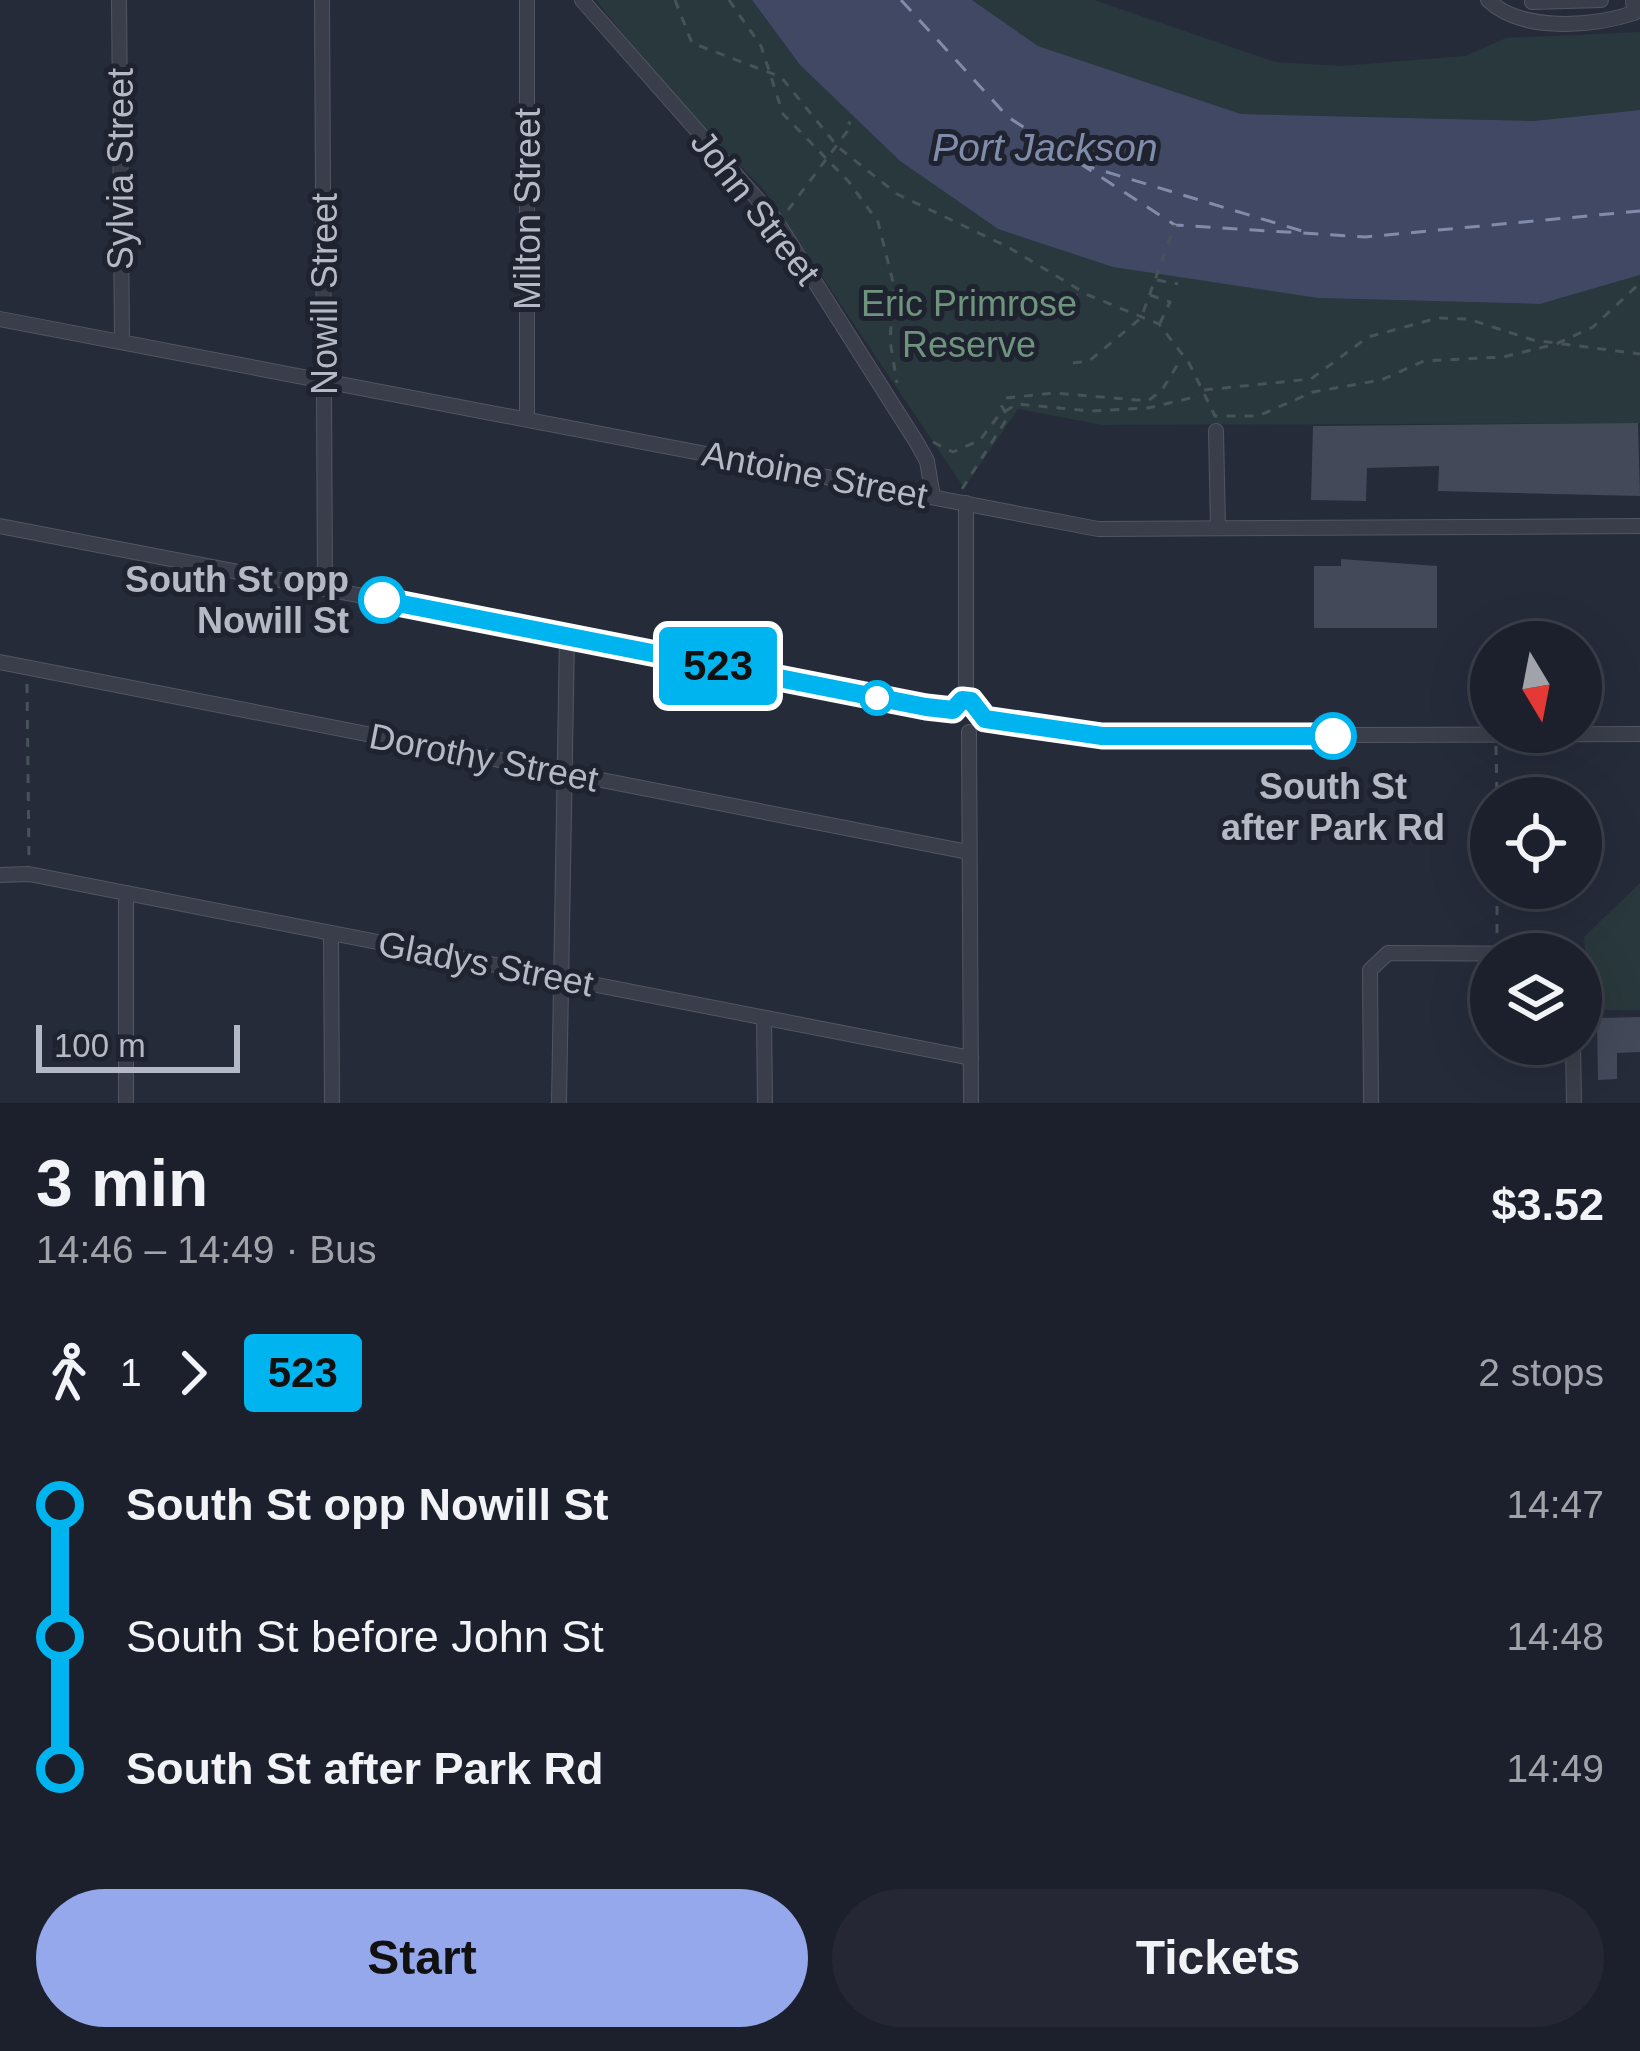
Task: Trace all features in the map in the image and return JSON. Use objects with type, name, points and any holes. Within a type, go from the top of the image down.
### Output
[{"type":"street","name":"Sylvia Street","points":[[119,0],[122,339]]},
{"type":"street","name":"Nowill Street","points":[[322,0],[325,589]]},
{"type":"street","name":"Milton Street","points":[[527,0],[527,417]]},
{"type":"street","name":"John Street","points":[[582,0],[775,219],[917,443],[927,461],[933,496]]},
{"type":"street","points":[[1488,0],[1504,15],[1536,22],[1609,21],[1633,6]]},
{"type":"street","points":[[1519,15],[1533,1],[1601,0]]},
{"type":"street","name":"Antoine Street","points":[[0,319],[933,496],[969,498],[1098,529],[1640,526]]},
{"type":"street","points":[[1216,431],[1218,528]]},
{"type":"street","points":[[969,498],[960,705],[969,732],[971,1103]]},
{"type":"street","points":[[0,526],[567,636],[960,705],[985,719],[1102,736],[1470,735]]},
{"type":"street","points":[[559,1103],[567,636]]},
{"type":"street","name":"Dorothy Street","points":[[0,662],[968,852]]},
{"type":"street","points":[[969,732],[981,730],[985,719]]},
{"type":"street","points":[[1602,734],[1640,734]]},
{"type":"street","name":"Gladys Street","points":[[0,874],[29,874],[970,1058]]},
{"type":"street","points":[[126,893],[126,1103]]},
{"type":"street","points":[[332,933],[332,1103]]},
{"type":"street","points":[[1371,1103],[1370,970],[1388,952],[1470,952]]},
{"type":"street","points":[[764,1018],[765,1103]]},
{"type":"street","points":[[1573,1065],[1574,1103]]},
{"type":"path","points":[[675,0],[692,43],[770,70],[838,147],[897,194],[1008,247],[1088,295],[1159,324],[1215,416],[1241,420],[1313,392],[1369,383],[1424,362],[1503,357],[1556,344],[1593,327],[1640,283]]},
{"type":"path","points":[[729,0],[761,46],[783,114],[865,203],[885,239],[894,286],[891,361],[905,398]]},
{"type":"path","points":[[775,219],[795,205],[829,162],[852,124],[848,122]]},
{"type":"path","points":[[1072,363],[1089,361],[1141,318],[1175,225]]},
{"type":"path","points":[[1156,279],[1178,284]]},
{"type":"path","points":[[1015,298],[1088,295]]},
{"type":"path","points":[[1150,295],[1170,302],[1159,324]]},
{"type":"path","points":[[923,427],[941,450],[953,452],[980,440],[1005,411],[1030,403],[1090,411],[1148,408],[1190,394],[1311,379],[1368,338],[1425,320],[1468,319],[1556,344],[1640,354]]},
{"type":"path","points":[[969,498],[962,482],[1008,417],[1001,405],[1006,398],[1040,393],[1148,401],[1182,358]]},
{"type":"path","points":[[27,668],[29,874]]},
{"type":"green space","name":"Eric Primrose Reserve","points":[[596,0],[752,0],[800,65],[900,161],[998,229],[1318,298],[1540,304],[1640,275],[1640,423],[1102,425],[1018,409],[964,488],[764,190],[675,99]]},
{"type":"green space","points":[[972,0],[1094,0],[1275,62],[1340,66],[1465,56],[1506,38],[1640,32],[1640,110],[1533,121],[1241,114],[1038,46]]},
{"type":"green space","points":[[1640,883],[1640,1010],[1602,1010],[1602,933],[1588,933]]},
{"type":"water","name":"Port Jackson","points":[[752,0],[972,0],[1038,46],[1241,114],[1533,121],[1640,110],[1640,275],[1540,304],[1318,298],[1113,267],[998,229],[900,161],[800,65]]},
{"type":"building","points":[[1638,423],[1640,496],[1438,491],[1439,466],[1367,468],[1366,501],[1311,500],[1313,426]]},
{"type":"building","points":[[1341,559],[1437,566],[1437,628],[1314,628],[1314,566],[1341,566]]},
{"type":"building","points":[[1640,1017],[1640,1052],[1617,1053],[1617,1079],[1598,1080],[1602,1018]]},
{"type":"ferry route","points":[[901,0],[1008,117],[1175,225],[1365,237],[1640,211]]},
{"type":"ferry route","points":[[1080,164],[1312,234]]},
{"type":"bus line","name":"523","points":[[382,600],[926,707],[953,710],[962,700],[971,701],[985,719],[1065,734],[1333,736]]},
{"type":"place","name":"South St opp Nowill St","points":[[382,600]]},
{"type":"place","name":"South St after Park Rd","points":[[1333,736]]}]
